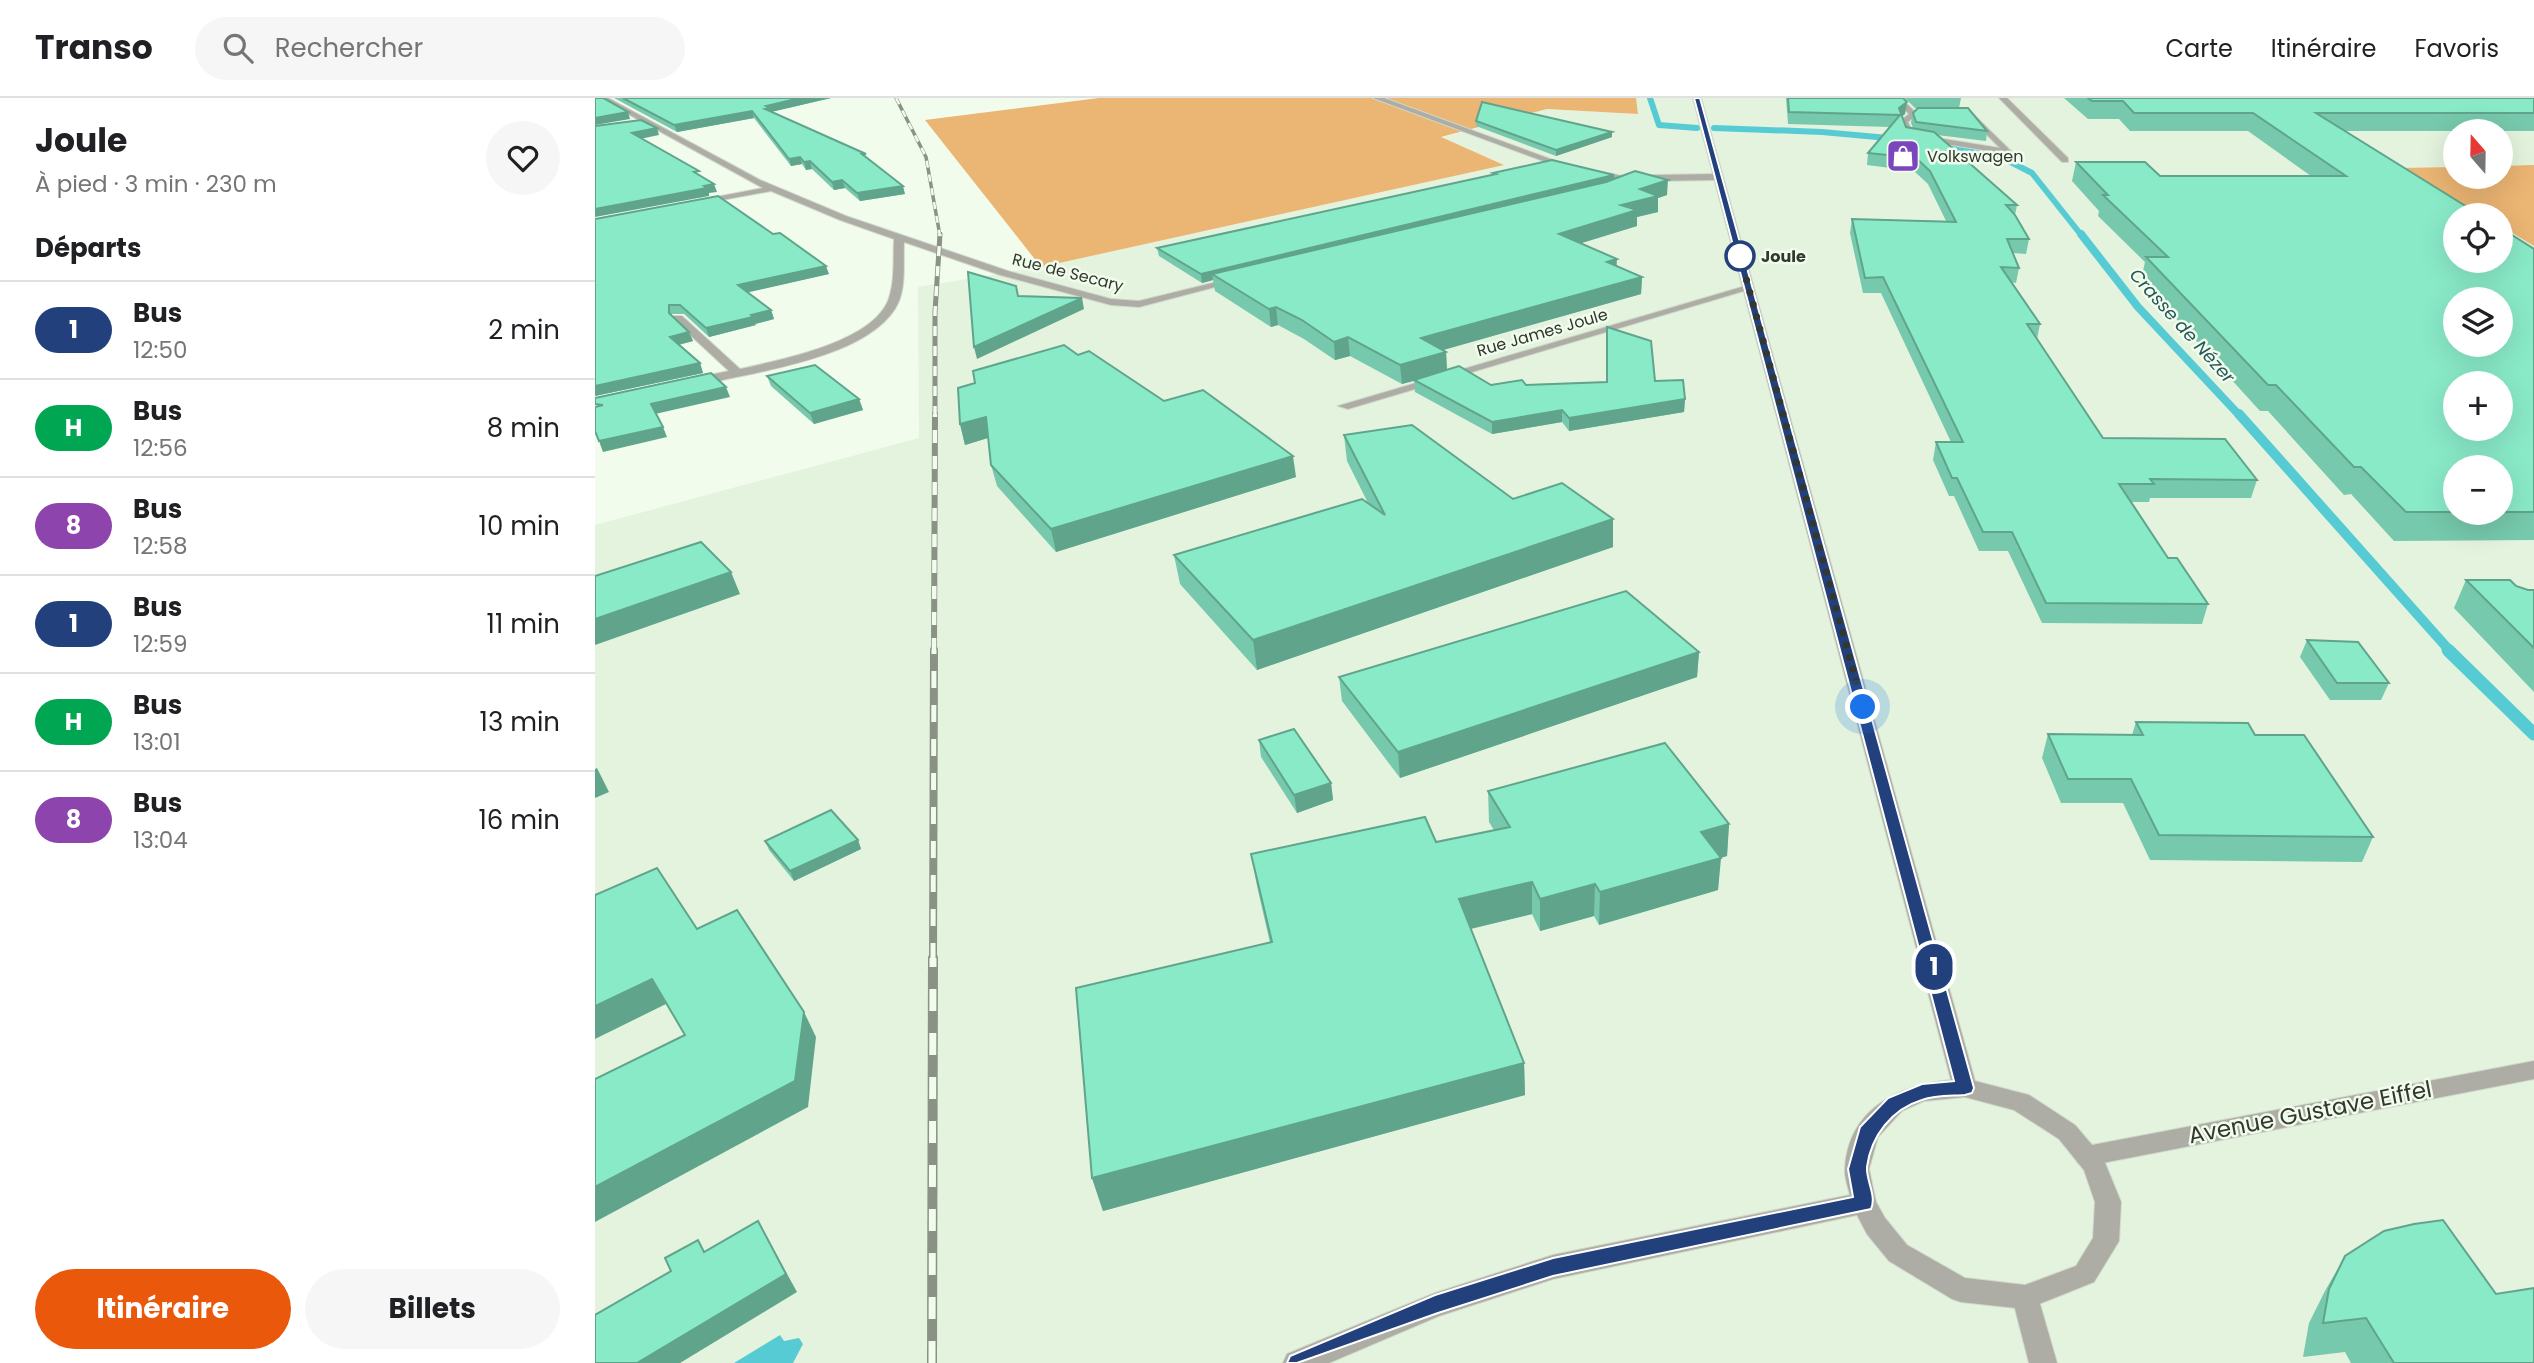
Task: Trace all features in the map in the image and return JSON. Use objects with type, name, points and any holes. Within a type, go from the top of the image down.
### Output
[{"type":"street","name":"Rue de Secary","points":[[603,98],[716,161],[773,188],[843,218],[1004,273],[1111,302],[1139,304],[1245,278]]},
{"type":"street","points":[[1377,98],[1562,166],[1632,181]]},
{"type":"street","points":[[1697,98],[1965,1088]]},
{"type":"street","points":[[1896,98],[1912,113],[1947,113]]},
{"type":"street","points":[[2003,98],[2065,160]]},
{"type":"street","points":[[1912,113],[1913,116],[1904,121],[1910,136],[2008,152],[1970,113],[1958,113]]},
{"type":"street","points":[[634,123],[647,121]]},
{"type":"street","points":[[1617,188],[1632,181],[1651,178],[1718,177]]},
{"type":"street","points":[[691,204],[773,188]]},
{"type":"street","points":[[683,384],[842,344],[873,325],[893,302],[899,238]]},
{"type":"street","name":"Rue James Joule","points":[[1344,405],[1749,288]]},
{"type":"street","points":[[678,318],[737,372]]},
{"type":"street","name":"Avenue Gustave Eiffel","points":[[2087,1156],[2534,1070]]},
{"type":"street","points":[[1965,1088],[2021,1102],[2067,1132],[2087,1156],[2094,1166],[2108,1202],[2106,1241],[2085,1274],[2025,1297],[1961,1290],[1898,1253],[1876,1226],[1864,1203],[1857,1169],[1867,1132],[1894,1104],[1922,1092],[1965,1088]]},
{"type":"street","points":[[1297,1363],[1435,1305],[1553,1267],[1864,1203]]},
{"type":"street","points":[[2025,1297],[2043,1363]]},
{"type":"shaded area","points":[[1099,98],[1636,98],[1638,114],[1547,109],[1441,137],[1504,165],[1041,267],[925,120]]},
{"type":"shaded area","points":[[1636,98],[2534,98],[2534,1363],[595,1363],[595,525],[919,438],[918,287],[1041,267],[1503,164],[1440,138],[1547,109],[1638,114]]},
{"type":"shaded area","points":[[2534,165],[2534,246],[2513,233],[2513,203],[2461,203],[2401,168],[2443,167],[2443,189],[2513,189],[2513,166]]},
{"type":"water","points":[[780,1335],[784,1341],[799,1338],[803,1344],[793,1363],[734,1363]]},
{"type":"building","points":[[595,98],[603,98],[628,112],[595,118]]},
{"type":"building","points":[[623,98],[800,98],[766,106],[770,108],[765,109],[866,154],[862,154],[903,186],[857,193],[842,180],[832,182],[810,161],[804,162],[800,157],[789,159],[752,111],[674,125]]},
{"type":"building","points":[[1788,98],[1903,98],[1907,102],[1899,108],[1906,127],[1934,132],[2017,205],[2006,205],[2029,239],[2007,239],[2019,268],[2001,267],[2040,324],[2027,324],[2103,438],[2225,439],[2257,480],[2150,479],[2154,484],[2119,484],[2168,558],[2177,558],[2208,604],[2046,603],[2012,532],[1983,532],[1957,478],[1952,478],[1936,442],[1963,442],[1883,277],[1865,278],[1852,219],[1956,222],[1930,171],[1916,158],[1868,153],[1900,115],[1789,112]]},
{"type":"building","points":[[2088,98],[2534,98],[2534,113],[2316,113],[2461,203],[2443,203],[2443,273],[2513,273],[2513,236],[2534,249],[2534,512],[2513,512],[2513,455],[2443,455],[2443,512],[2406,512],[2361,467],[2354,467],[2276,385],[2268,385],[2146,257],[2168,257],[2103,195],[2108,195],[2076,162],[2145,162],[2160,176],[2346,176],[2253,113],[2134,113],[2123,101],[2092,101]]},
{"type":"building","points":[[1482,102],[1612,132],[1556,150],[1476,121]]},
{"type":"building","points":[[1918,108],[1968,108],[1987,131],[1916,122],[1913,113]]},
{"type":"building","points":[[641,120],[657,128],[632,133],[699,171],[694,172],[714,184],[704,186],[707,188],[595,209],[595,126]]},
{"type":"building","points":[[1552,160],[1614,175],[1201,274],[1157,248],[1496,174],[1493,173]]},
{"type":"building","points":[[1635,171],[1668,180],[1640,189],[1658,196],[1621,205],[1637,210],[1559,234],[1617,259],[1607,262],[1642,277],[1421,338],[1446,352],[1400,365],[1348,337],[1334,342],[1302,320],[1276,307],[1269,309],[1212,274],[1606,182]]},
{"type":"building","points":[[718,196],[773,234],[780,233],[826,266],[738,285],[771,310],[751,315],[753,317],[706,328],[680,305],[669,305],[669,313],[689,332],[670,337],[700,363],[595,386],[595,219]]},
{"type":"building","points":[[968,272],[1016,286],[1018,296],[1082,298],[974,347]]},
{"type":"building","points":[[1607,327],[1651,341],[1655,381],[1683,380],[1685,399],[1569,418],[1562,410],[1492,422],[1414,380],[1459,366],[1491,385],[1522,380],[1526,385],[1607,382]]},
{"type":"building","points":[[1064,345],[1078,355],[1089,351],[1164,401],[1203,390],[1293,456],[1051,529],[991,465],[986,417],[960,424],[958,388],[975,383],[973,371]]},
{"type":"building","points":[[815,365],[859,399],[810,413],[767,376]]},
{"type":"building","points":[[711,373],[726,387],[651,404],[663,427],[599,441],[595,431],[595,407],[603,405],[595,404],[595,398]]},
{"type":"building","points":[[1412,425],[1513,499],[1562,483],[1613,519],[1253,640],[1174,555],[1362,499],[1385,515],[1344,435]]},
{"type":"building","points":[[701,542],[731,572],[595,619],[595,576]]},
{"type":"building","points":[[2466,580],[2510,580],[2516,586],[2534,590],[2534,648]]},
{"type":"building","points":[[1626,591],[1699,652],[1398,752],[1339,677]]},
{"type":"building","points":[[2307,640],[2358,642],[2389,683],[2337,683]]},
{"type":"building","points":[[2136,722],[2248,723],[2255,735],[2304,735],[2373,837],[2159,835],[2131,779],[2068,779],[2048,734],[2143,735]]},
{"type":"building","points":[[1294,729],[1331,783],[1294,795],[1259,740]]},
{"type":"building","points":[[1665,743],[1729,824],[1701,832],[1721,858],[1600,892],[1595,884],[1540,899],[1532,882],[1459,899],[1524,1063],[1092,1178],[1076,988],[1272,942],[1251,854],[1425,817],[1436,842],[1510,827],[1488,791]]},
{"type":"building","points":[[831,810],[858,840],[790,871],[765,841]]},
{"type":"building","points":[[657,868],[697,929],[737,910],[804,1012],[795,1081],[595,1187],[595,1079],[685,1035],[652,979],[595,1006],[595,895]]},
{"type":"building","points":[[2443,1220],[2496,1294],[2534,1288],[2534,1363],[2394,1363],[2366,1318],[2323,1323],[2329,1289],[2345,1256],[2384,1231]]},
{"type":"building","points":[[758,1221],[786,1274],[637,1363],[595,1363],[595,1315],[671,1271],[665,1258],[698,1240],[704,1252]]},
{"type":"waterway","name":"Crasse de Nézer","points":[[1650,98],[1659,125],[1697,128]]},
{"type":"waterway","name":"Crasse de Nézer","points":[[1714,128],[1822,132],[1899,139]]},
{"type":"waterway","name":"Crasse de Nézer","points":[[1934,144],[1997,155],[2032,173],[2082,236]]},
{"type":"waterway","name":"Crasse de Nézer","points":[[2081,234],[2138,307],[2240,416]]},
{"type":"waterway","name":"Crasse de Nézer","points":[[2239,414],[2450,651]]},
{"type":"waterway","name":"Crasse de Nézer","points":[[2448,650],[2534,734]]},
{"type":"railway","points":[[896,98],[926,157],[940,235]]},
{"type":"railway","points":[[935,414],[935,312],[940,235]]},
{"type":"railway","points":[[934,651],[935,414]]},
{"type":"railway","points":[[933,960],[934,650]]},
{"type":"railway","points":[[932,1363],[933,958]]},
{"type":"bus line","name":"1","points":[[1297,1363],[1435,1305],[1553,1267],[1864,1203],[1857,1169],[1867,1132],[1894,1104],[1922,1092],[1965,1088],[1697,98]]},
{"type":"place","name":"Volkswagen","points":[[1903,156]]},
{"type":"place","name":"Joule","points":[[1740,256]]},
{"type":"route","points":[[1740,256],[1863,707]]}]
